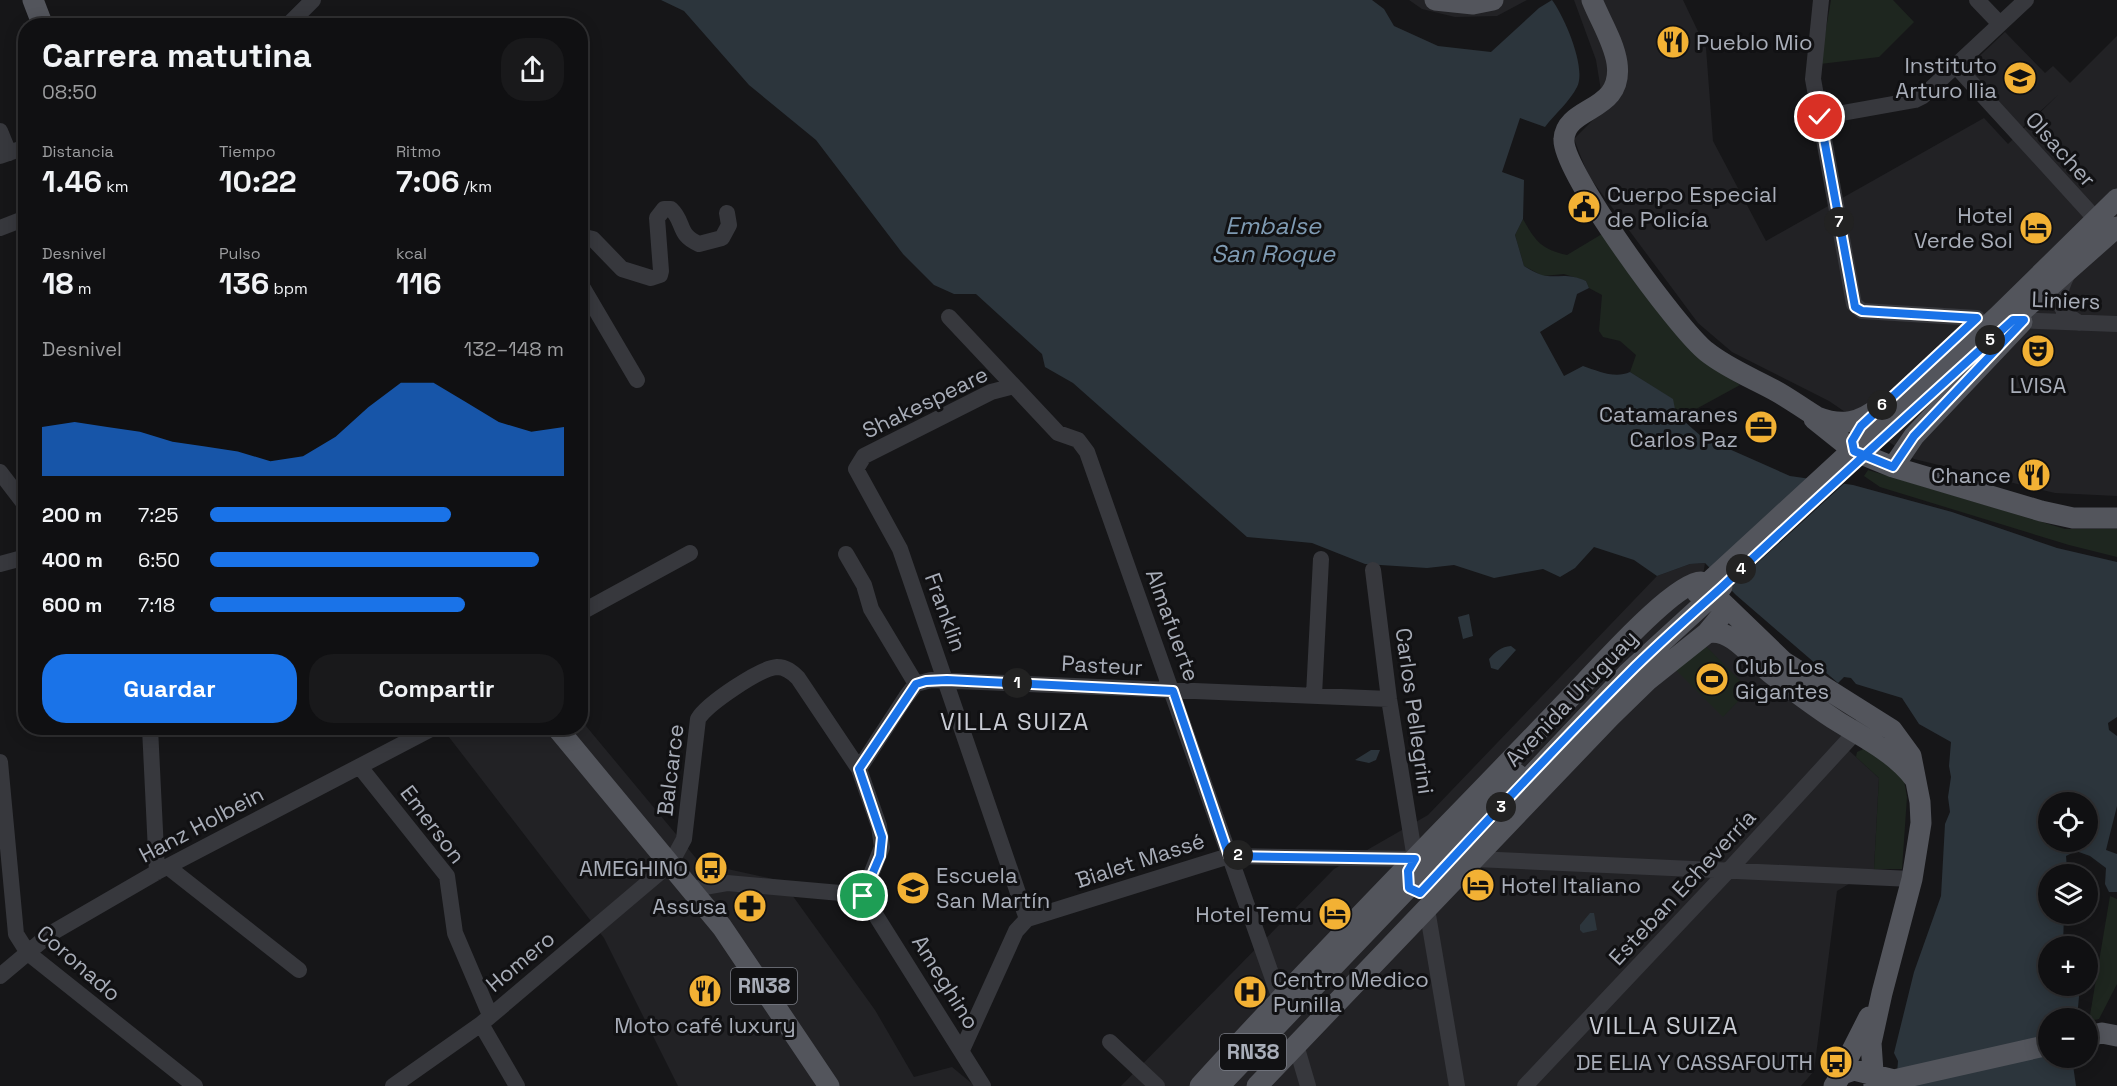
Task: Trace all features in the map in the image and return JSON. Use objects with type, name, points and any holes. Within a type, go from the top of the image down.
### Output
[{"type":"main road","points":[[33,0],[40,18]]},
{"type":"main road","points":[[1435,0],[1473,4],[1493,0]]},
{"type":"main road","points":[[1592,0],[1616,57],[1617,74],[1611,95],[1576,119],[1566,130],[1564,145],[1571,164],[1617,237],[1694,340],[1716,359],[1827,421],[1853,423],[1867,417],[1889,416]]},
{"type":"main road","name":"RN38","points":[[1889,416],[2018,320],[2095,219],[2117,199]]},
{"type":"main road","name":"RN38","points":[[1219,1086],[1419,897],[1690,608],[1889,416],[1998,316],[2061,266],[2113,231]]},
{"type":"main road","points":[[1854,451],[1852,445],[1854,435],[1889,416],[1977,318],[2061,266]]},
{"type":"main road","points":[[1893,467],[1914,436],[2018,320]]},
{"type":"main road","points":[[1802,408],[1854,451],[1893,467],[2041,511],[2073,518],[2117,519]]},
{"type":"main road","name":"Avenida Uruguay","points":[[1261,1083],[1288,1023],[1415,859],[1617,649],[1683,587],[1709,588]]},
{"type":"main road","points":[[1707,633],[1721,616],[1722,606],[1709,588]]},
{"type":"main road","points":[[1709,588],[1784,662],[1863,724]]},
{"type":"main road","name":"RN38","points":[[1419,897],[1477,817],[1620,664],[1690,608]]},
{"type":"main road","points":[[1707,633],[1726,634],[1776,677],[1863,724],[1901,740],[1911,756],[1921,823],[1912,879],[1871,1043],[1878,1081]]},
{"type":"main road","name":"Avenida Uruguay","points":[[1200,1086],[1288,1023],[1419,897],[1475,859],[1610,717],[1648,680],[1707,633]]},
{"type":"main road","name":"RN38","points":[[563,735],[693,889],[747,961],[830,1086]]},
{"type":"main road","points":[[1419,897],[1408,871],[1415,859],[1477,817]]},
{"type":"main road","points":[[1834,1084],[1882,993]]},
{"type":"main road","name":"RN38","points":[[1237,1086],[1288,1023]]},
{"type":"main road","points":[[1834,1084],[1854,1070],[1878,1081],[2038,1047]]},
{"type":"main road","points":[[1237,1086],[1261,1083]]},
{"type":"street","points":[[295,18],[313,0]]},
{"type":"street","points":[[1821,0],[1813,79],[1855,307],[1862,311],[1977,318]]},
{"type":"street","points":[[1977,0],[2000,24]]},
{"type":"street","points":[[1820,117],[1915,100],[1923,96],[2026,0]]},
{"type":"street","name":"Olsacher","points":[[1956,66],[2095,219],[2113,231]]},
{"type":"street","points":[[0,131],[4,155]]},
{"type":"street","points":[[588,238],[593,239],[622,269],[651,278],[660,275],[661,271],[657,218],[664,208],[671,209],[675,213],[684,235],[699,244],[722,238],[729,225],[727,213]]},
{"type":"street","points":[[0,228],[18,221]]},
{"type":"street","points":[[2061,266],[2058,294],[2060,305],[2066,314],[2079,323]]},
{"type":"street","points":[[588,297],[637,381]]},
{"type":"street","name":"Almafuerte","points":[[949,317],[1058,432],[1084,445],[1173,691],[1308,1086]]},
{"type":"street","name":"Liniers","points":[[2018,320],[2117,324]]},
{"type":"street","name":"Shakespeare","points":[[858,463],[864,456],[991,392],[1014,386]]},
{"type":"street","name":"Franklin","points":[[858,463],[858,473],[900,549],[947,680],[1027,919]]},
{"type":"street","points":[[0,472],[18,496]]},
{"type":"street","points":[[588,609],[690,553]]},
{"type":"street","points":[[846,554],[864,585],[871,609],[916,684],[859,769]]},
{"type":"street","points":[[0,564],[18,559]]},
{"type":"street","points":[[1314,694],[1320,559]]},
{"type":"street","name":"Carlos Pellegrini","points":[[1373,570],[1389,699],[1415,859]]},
{"type":"street","name":"Balcarce","points":[[671,863],[684,839],[698,719],[710,704],[768,669],[783,668],[798,678],[859,769],[882,837],[880,856],[863,896]]},
{"type":"street","name":"Pasteur","points":[[916,684],[947,680],[1389,699]]},
{"type":"street","name":"Esteban Echeverría","points":[[1525,1086],[1863,724]]},
{"type":"street","points":[[151,735],[162,869],[299,970]]},
{"type":"street","name":"Hanz Holbein","points":[[0,976],[50,934],[162,869],[420,735]]},
{"type":"street","name":"Coronado","points":[[0,762],[16,934],[28,953],[195,1086]]},
{"type":"street","name":"Emerson","points":[[360,767],[447,876],[455,933],[485,1019],[517,1086]]},
{"type":"street","name":"Bialet Massé","points":[[1027,919],[1229,856],[1415,859]]},
{"type":"street","points":[[1475,859],[1912,879]]},
{"type":"street","name":"Homero","points":[[393,1086],[485,1019],[671,863]]},
{"type":"street","points":[[693,889],[727,883],[863,896]]},
{"type":"street","name":"Ameghino","points":[[863,896],[983,1086]]},
{"type":"street","points":[[1419,897],[1457,1086]]},
{"type":"street","points":[[962,1050],[1016,931],[1027,919]]},
{"type":"street","points":[[1110,1042],[1157,1086]]},
{"type":"shaded area","points":[[1409,0],[1527,0],[1497,16],[1455,17],[1422,9]]},
{"type":"shaded area","points":[[1574,0],[1683,0],[1706,48],[1713,141],[1766,241],[1984,118],[2008,144],[2058,95],[2022,128],[1966,69],[2005,32],[2045,73],[2053,66],[2070,83],[2117,36],[2117,496],[2055,493],[1914,459],[1829,401],[1732,352],[1698,323],[1588,175],[1574,139],[1604,109],[1596,60]]},
{"type":"shaded area","points":[[1831,0],[1893,0],[1914,22],[1879,57],[1820,64]]},
{"type":"shaded area","points":[[1523,219],[1540,243],[1551,250],[1567,255],[1602,234],[1707,363],[1740,385],[1696,409],[1685,422],[1676,414],[1672,399],[1630,372],[1636,355],[1620,341],[1603,337],[1599,331],[1602,295],[1589,288],[1586,281],[1564,274],[1543,276],[1524,266],[1515,235]]},
{"type":"shaded area","points":[[1868,470],[2065,529],[2117,529],[2117,557],[2069,545],[1880,487],[1864,476]]},
{"type":"shaded area","points":[[1705,563],[1702,582],[1735,611],[1868,715],[1844,746],[1879,778],[1874,869],[1837,891],[1814,1071],[1801,1086],[1121,1086],[1334,869],[1428,815],[1657,576],[1690,564]]},
{"type":"shaded area","name":"Club Los Gigantes","points":[[1702,642],[1749,690],[1723,717],[1675,669]]},
{"type":"shaded area","points":[[588,728],[700,863],[782,881],[875,1010],[914,1077],[952,1067],[975,1086],[678,1086],[604,938],[447,735],[588,735]]},
{"type":"shaded area","points":[[1868,747],[1903,775],[1907,797],[1902,869],[1874,869],[1879,778],[1856,757],[1857,752]]},
{"type":"shaded area","points":[[2110,896],[2117,899],[2117,984],[2098,1019],[2098,1008],[2091,1008],[2093,996],[2098,996],[2098,967]]},
{"type":"water","name":"Embalse San Roque","points":[[661,0],[1372,0],[1384,9],[1394,26],[1438,46],[1491,52],[1539,8],[1552,0],[1568,30],[1577,55],[1579,78],[1577,87],[1545,127],[1520,118],[1502,172],[1524,180],[1523,219],[1515,235],[1524,266],[1542,275],[1579,278],[1586,281],[1589,288],[1577,294],[1572,312],[1540,332],[1564,376],[1583,366],[1618,375],[1630,372],[1673,399],[1676,414],[1702,437],[1790,476],[1853,485],[1952,512],[2057,548],[2117,562],[2117,717],[2108,723],[2109,730],[2117,736],[2117,806],[2106,850],[2117,854],[2117,892],[2109,892],[2105,884],[2106,868],[2090,856],[2079,852],[2098,852],[2098,792],[2038,792],[2038,852],[2074,852],[2066,856],[2067,864],[2038,864],[2038,924],[2064,924],[2063,936],[2038,936],[2038,996],[2079,996],[2078,1008],[2038,1008],[2038,1068],[2073,1068],[2076,1086],[1896,1086],[1898,1061],[1894,1053],[1914,972],[1941,896],[1945,824],[1950,812],[1948,797],[1951,777],[1949,766],[1951,742],[1919,724],[1902,698],[1856,684],[1851,678],[1844,677],[1838,683],[1736,595],[1705,563],[1690,564],[1657,576],[1634,560],[1594,547],[1575,568],[1560,577],[1543,569],[1494,578],[1454,565],[1427,568],[1365,564],[1312,543],[1247,537],[1073,383],[1045,367],[1042,354],[976,294],[954,294],[934,285],[903,254],[816,140],[749,85],[684,11]]},
{"type":"water","points":[[1469,614],[1473,636],[1463,639],[1458,617]]},
{"type":"water","points":[[1511,646],[1516,650],[1498,670],[1491,668],[1489,659],[1501,648]]},
{"type":"water","points":[[1371,750],[1380,750],[1376,760],[1369,763],[1355,760]]},
{"type":"water","points":[[1590,913],[1594,913],[1597,930],[1583,933],[1580,925]]},
{"type":"pier","points":[[1812,476],[1847,481],[1728,590],[1709,571]]},
{"type":"place","name":"Pueblo Mio","points":[[1673,42]]},
{"type":"place","name":"Instituto Arturo Ilia","points":[[2020,78]]},
{"type":"place","name":"Cuerpo Especial de Policía","points":[[1584,207]]},
{"type":"place","name":"Hotel Verde Sol","points":[[2036,228]]},
{"type":"place","name":"LVISA","points":[[2038,351]]},
{"type":"place","name":"Catamaranes Carlos Paz","points":[[1761,427]]},
{"type":"place","name":"Chance","points":[[2034,475]]},
{"type":"place","name":"Club Los Gigantes","points":[[1712,679]]},
{"type":"place","name":"AMEGHINO","points":[[711,868]]},
{"type":"place","name":"Hotel Italiano","points":[[1478,885]]},
{"type":"place","name":"Escuela San Martín","points":[[913,888]]},
{"type":"place","name":"Assusa","points":[[750,906]]},
{"type":"place","name":"Hotel Temu","points":[[1335,914]]},
{"type":"place","name":"Moto café luxury","points":[[705,991]]},
{"type":"place","name":"Centro Medico Punilla","points":[[1250,992]]},
{"type":"place","name":"DE ELIA Y CASSAFOUTH","points":[[1836,1062]]},
{"type":"district","name":"VILLA SUIZA","points":[[1015,722]]},
{"type":"district","name":"VILLA SUIZA","points":[[1664,1026]]},
{"type":"route","points":[[863,896],[880,856],[882,837],[859,769],[916,684],[931,680],[1173,691],[1229,856],[1384,856],[1415,859],[1407,878],[1409,888],[1420,893],[1628,673],[1836,480],[1897,425],[2013,320],[2024,320],[1914,436],[1893,467],[1861,455],[1854,451],[1852,441],[1861,426],[1977,318],[1862,311],[1855,307],[1820,117]]}]
